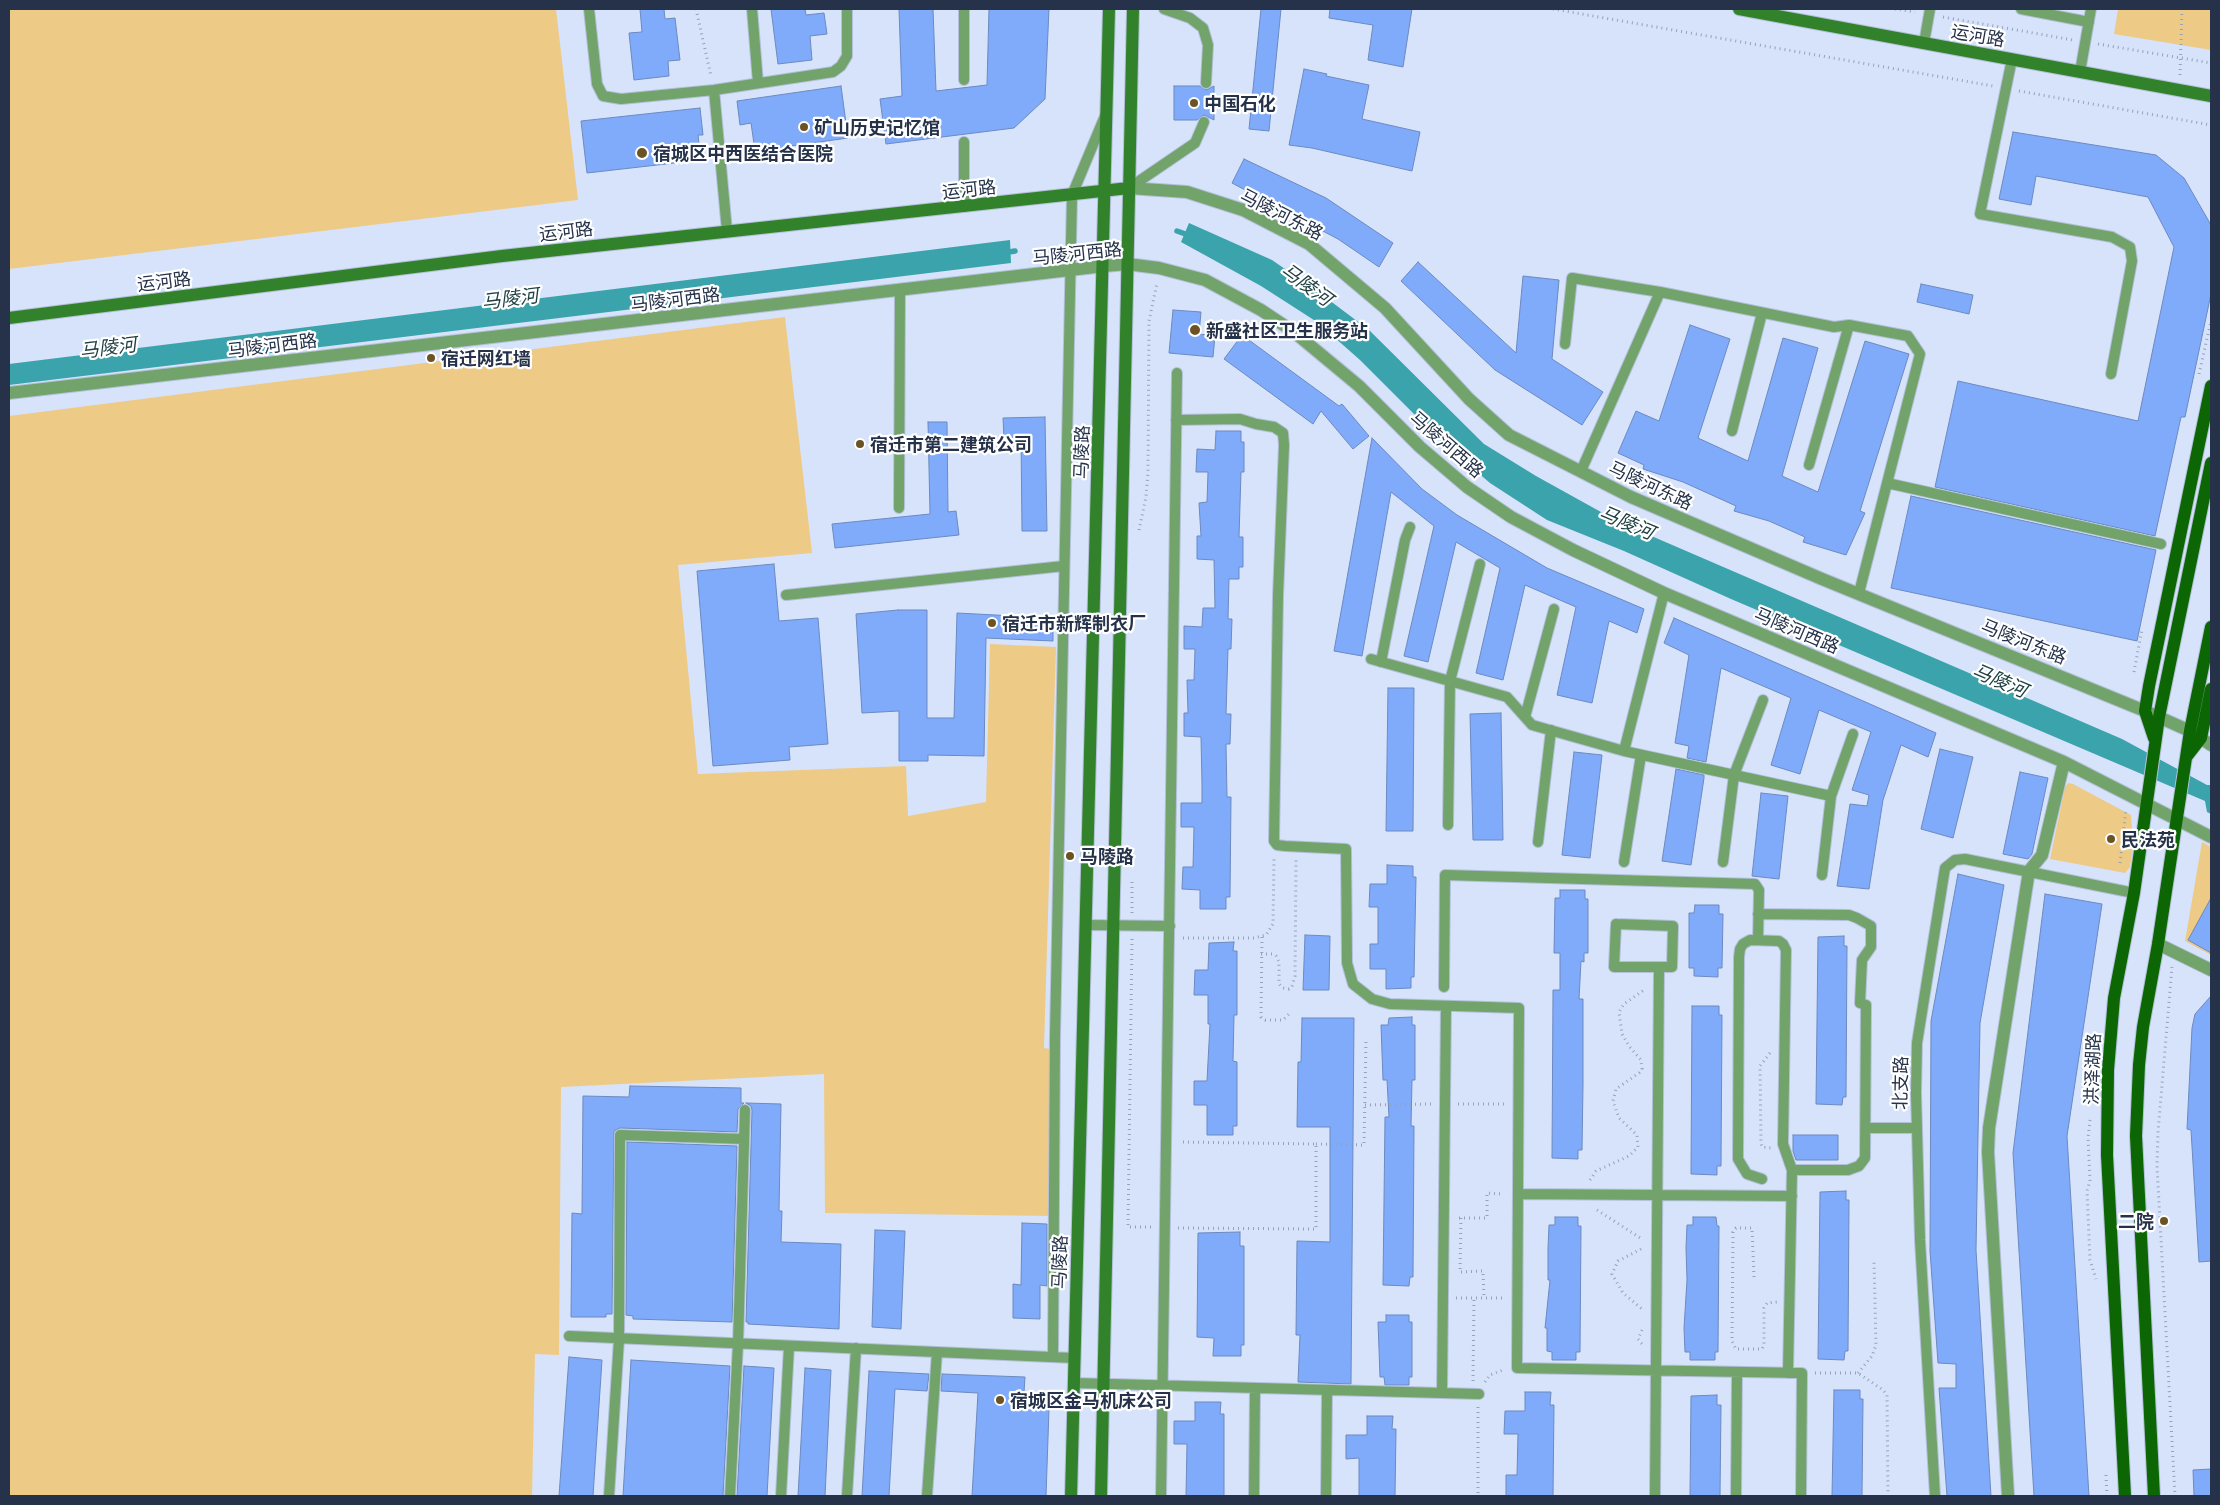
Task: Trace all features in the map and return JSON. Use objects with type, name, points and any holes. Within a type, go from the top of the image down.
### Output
[{"type":"main road","points":[[2156,741],[2145,711],[2211,386]]},
{"type":"main road","name":"洪泽湖路","points":[[2125,1496],[2107,1155],[2108,1070],[2114,998],[2134,893],[2159,717],[2211,463]]},
{"type":"main road","points":[[2201,738],[2206,652],[2211,627]]},
{"type":"main road","points":[[2154,1496],[2136,1136],[2143,1027],[2158,944],[2186,758],[2201,738],[2211,689]]},
{"type":"street","name":"马陵路","points":[[1071,1496],[1106,190],[1109,9]]},
{"type":"street","points":[[1101,1496],[1133,9]]},
{"type":"street","name":"运河路","points":[[1740,9],[2211,96]]},
{"type":"street","name":"运河路","points":[[9,318],[502,256],[1129,188]]},
{"type":"street","name":"马陵河东路","points":[[1129,188],[1187,192],[1243,210],[1309,244],[1385,308],[1468,399],[1509,434],[1581,471],[1632,497],[1859,594],[2145,711],[2201,738]]},
{"type":"street","name":"马陵河西路","points":[[9,393],[1104,266],[1127,264],[1159,268],[1205,280],[1261,310],[1294,332],[1358,386],[1466,487],[1511,517],[1565,546],[1664,593],[2064,762],[2211,837]]},
{"type":"street","points":[[2008,1496],[1988,1152],[1989,1128],[2029,871],[2042,855],[2064,762]]},
{"type":"street","points":[[2158,944],[2211,970]]},
{"type":"lane","points":[[589,9],[598,84],[603,96],[621,99],[714,90],[834,72],[841,66],[847,56],[846,9]]},
{"type":"lane","points":[[752,9],[758,83]]},
{"type":"lane","points":[[964,9],[964,80]]},
{"type":"lane","points":[[1164,9],[1190,18],[1203,28],[1208,45],[1206,83]]},
{"type":"lane","points":[[2021,9],[2089,22]]},
{"type":"lane","points":[[2080,72],[2091,9]]},
{"type":"lane","points":[[1924,43],[1930,12]]},
{"type":"lane","points":[[2012,59],[1980,214],[2112,236],[2130,247],[2132,261],[2111,374]]},
{"type":"lane","points":[[714,90],[728,231]]},
{"type":"lane","points":[[1053,1357],[1055,1017],[1072,195],[1107,111]]},
{"type":"lane","points":[[1129,188],[1195,143],[1204,122]]},
{"type":"lane","points":[[964,142],[964,207]]},
{"type":"lane","points":[[1565,344],[1572,278],[1660,292],[1834,327],[1849,325],[1908,336],[1920,354],[1859,594]]},
{"type":"lane","points":[[899,508],[900,290]]},
{"type":"lane","points":[[1581,471],[1660,292]]},
{"type":"lane","points":[[1732,431],[1762,313]]},
{"type":"lane","points":[[1809,465],[1849,325]]},
{"type":"lane","points":[[1161,1496],[1177,373]]},
{"type":"lane","points":[[1176,420],[1240,419],[1274,427],[1282,433],[1284,444],[1278,596],[1274,841],[1277,845],[1346,849],[1347,963],[1349,976],[1358,989],[1372,999],[1390,1004],[1519,1008],[1517,1368],[1802,1373],[1801,1496]]},
{"type":"lane","points":[[1887,483],[2161,544]]},
{"type":"lane","points":[[1410,528],[1404,540],[1376,660],[1507,697],[1532,725],[1640,755],[1831,796]]},
{"type":"lane","points":[[1448,825],[1450,681],[1480,564]]},
{"type":"lane","points":[[786,595],[1064,566]]},
{"type":"lane","points":[[1624,751],[1664,593]]},
{"type":"lane","points":[[1525,717],[1554,608]]},
{"type":"lane","points":[[1723,862],[1734,775],[1763,700]]},
{"type":"lane","points":[[1538,842],[1551,730]]},
{"type":"lane","points":[[1822,876],[1831,796],[1853,734]]},
{"type":"lane","points":[[1624,862],[1640,755]]},
{"type":"lane","name":"北支路","points":[[1935,1496],[1920,1250],[1916,1128],[1917,1043],[1944,868],[1955,860],[1965,860],[2134,893]]},
{"type":"lane","points":[[1444,987],[1445,875],[1755,884],[1759,890],[1758,940]]},
{"type":"lane","points":[[1758,914],[1849,915],[1871,926],[1871,947],[1862,960],[1860,1003],[1866,1005],[1866,1158],[1859,1166],[1848,1170],[1792,1170]]},
{"type":"lane","points":[[1616,924],[1673,926],[1672,967],[1659,967],[1614,967],[1616,924]]},
{"type":"lane","points":[[1086,925],[1170,926]]},
{"type":"lane","points":[[1762,1179],[1747,1174],[1738,1159],[1740,949],[1743,944],[1750,940],[1779,941],[1786,950],[1784,1148],[1792,1170],[1788,1373]]},
{"type":"lane","points":[[1655,1496],[1659,967]]},
{"type":"lane","points":[[1442,1393],[1446,1006]]},
{"type":"lane","points":[[730,1496],[738,1344],[745,1110]]},
{"type":"lane","points":[[1867,1128],[1916,1128]]},
{"type":"lane","points":[[609,1496],[618,1339],[620,1135],[744,1139]]},
{"type":"lane","points":[[1518,1194],[1792,1196]]},
{"type":"lane","points":[[568,1336],[1074,1358]]},
{"type":"lane","points":[[781,1496],[790,1346]]},
{"type":"lane","points":[[847,1496],[856,1348]]},
{"type":"lane","points":[[927,1496],[937,1352]]},
{"type":"lane","points":[[1736,1496],[1738,1372]]},
{"type":"lane","points":[[1074,1383],[1476,1394]]},
{"type":"lane","points":[[1254,1496],[1255,1388]]},
{"type":"lane","points":[[1326,1496],[1327,1390]]},
{"type":"path","points":[[696,9],[714,90]]},
{"type":"path","points":[[1553,9],[2211,125]]},
{"type":"path","points":[[1895,9],[1930,12],[2085,42],[2211,63]]},
{"type":"path","points":[[2179,90],[2182,9]]},
{"type":"path","points":[[1170,939],[1262,937],[1266,935],[1274,924],[1274,841]]},
{"type":"path","points":[[1261,954],[1276,956],[1279,962],[1279,984],[1283,988],[1289,989],[1295,976],[1296,847]]},
{"type":"path","points":[[1262,937],[1261,1017],[1265,1020],[1283,1020],[1289,1014]]},
{"type":"path","points":[[2174,952],[2158,1122],[2156,1166],[2175,1496]]},
{"type":"path","points":[[1646,1314],[1623,1293],[1612,1274],[1615,1264],[1628,1255],[1640,1252],[1643,1241],[1640,1236],[1593,1207],[1588,1194],[1591,1178],[1596,1171],[1629,1156],[1638,1146],[1637,1135],[1620,1118],[1613,1101],[1616,1089],[1640,1073],[1642,1062],[1622,1034],[1619,1012],[1624,1004],[1647,986]]},
{"type":"path","points":[[1316,1144],[1364,1145],[1366,1040]]},
{"type":"path","points":[[1773,1050],[1760,1066],[1761,1144],[1762,1147],[1766,1148],[1784,1148]]},
{"type":"path","points":[[1444,1219],[1487,1218],[1487,1194],[1518,1194]]},
{"type":"path","points":[[1461,1218],[1460,1272],[1483,1271],[1484,1298]]},
{"type":"path","points":[[1754,1276],[1752,1228],[1736,1228],[1733,1232],[1732,1341],[1736,1349],[1762,1348],[1764,1344],[1764,1308],[1767,1303],[1790,1302]]},
{"type":"path","points":[[1858,1373],[1872,1356],[1876,1345],[1874,1261]]},
{"type":"path","points":[[1474,1297],[1478,1496]]},
{"type":"path","points":[[1443,1298],[1517,1298]]},
{"type":"path","points":[[1644,1327],[1638,1335],[1638,1339],[1656,1359]]},
{"type":"path","points":[[1476,1394],[1490,1375],[1497,1370],[1517,1368]]},
{"type":"path","points":[[1802,1373],[1858,1373],[1883,1390],[1887,1395],[1888,1496]]},
{"type":"shaded area","points":[[9,9],[556,9],[578,200],[9,269]]},
{"type":"shaded area","points":[[2118,9],[2211,9],[2211,50],[2114,34]]},
{"type":"shaded area","points":[[1189,223],[1272,260],[1321,294],[1369,330],[1484,444],[1536,476],[1619,522],[2122,739],[2207,785],[2211,785],[2211,814],[2207,812],[2205,801],[1731,599],[1624,551],[1547,520],[1490,483],[1442,442],[1360,360],[1317,322],[1261,286],[1181,242]]},
{"type":"shaded area","points":[[1010,240],[1011,263],[9,385],[9,364]]},
{"type":"shaded area","points":[[785,317],[812,553],[678,565],[698,774],[906,766],[908,816],[986,802],[990,644],[1056,647],[1044,1048],[1056,1050],[1053,1216],[825,1213],[824,1074],[561,1087],[559,1355],[535,1354],[532,1496],[9,1496],[9,416]]},
{"type":"shaded area","points":[[2068,783],[2131,815],[2133,846],[2130,867],[2125,873],[2050,859],[2065,787]]},
{"type":"shaded area","points":[[2202,842],[2211,847],[2211,955],[2185,941]]},
{"type":"building","points":[[640,9],[664,9],[665,19],[675,18],[680,60],[668,61],[669,76],[634,80],[629,33],[642,32]]},
{"type":"building","points":[[771,9],[805,9],[806,15],[824,13],[827,34],[810,36],[812,60],[778,64]]},
{"type":"building","points":[[899,9],[933,9],[936,91],[987,85],[989,9],[1049,9],[1045,99],[1014,128],[886,144],[880,99],[902,96]]},
{"type":"building","points":[[1261,9],[1281,9],[1269,131],[1249,129]]},
{"type":"building","points":[[1330,9],[1412,9],[1403,67],[1368,60],[1373,25],[1329,18]]},
{"type":"building","points":[[1304,69],[1327,74],[1326,76],[1369,85],[1362,119],[1420,132],[1412,171],[1312,148],[1289,145]]},
{"type":"building","points":[[841,86],[848,138],[755,151],[751,123],[740,125],[737,101]]},
{"type":"building","name":"中国石化","points":[[1174,86],[1200,86],[1206,90],[1214,86],[1214,120],[1204,115],[1197,120],[1174,120]]},
{"type":"building","points":[[700,108],[703,135],[698,135],[701,160],[587,173],[581,121]]},
{"type":"building","points":[[2013,132],[2156,155],[2184,178],[2211,225],[2211,294],[2185,417],[2181,417],[2155,536],[1935,487],[1958,381],[2138,421],[2174,247],[2148,197],[2036,176],[2031,205],[1999,199]]},
{"type":"building","points":[[1244,159],[1326,198],[1393,243],[1379,267],[1338,239],[1232,183]]},
{"type":"building","points":[[1418,262],[1516,353],[1523,276],[1559,280],[1552,359],[1603,392],[1582,425],[1495,370],[1401,281]]},
{"type":"building","points":[[1921,284],[1973,295],[1969,314],[1917,302]]},
{"type":"building","points":[[1173,310],[1201,312],[1199,334],[1215,336],[1213,357],[1169,353]]},
{"type":"building","points":[[1690,325],[1730,339],[1698,438],[1748,461],[1783,338],[1818,348],[1782,476],[1818,492],[1865,341],[1909,354],[1860,511],[1865,513],[1846,555],[1803,542],[1805,537],[1769,521],[1734,511],[1736,506],[1683,482],[1643,469],[1644,465],[1618,453],[1636,411],[1659,421]]},
{"type":"building","points":[[1242,335],[1339,406],[1342,404],[1369,436],[1353,449],[1321,411],[1313,424],[1224,359]]},
{"type":"building","points":[[1045,417],[1047,531],[1022,531],[1021,437],[1004,438],[1003,418]]},
{"type":"building","points":[[928,422],[947,422],[948,512],[956,511],[959,535],[835,548],[832,524],[930,514]]},
{"type":"building","points":[[1216,431],[1241,431],[1241,442],[1244,442],[1244,472],[1241,472],[1239,537],[1243,537],[1243,567],[1239,567],[1239,579],[1229,579],[1228,619],[1232,619],[1231,649],[1228,649],[1226,714],[1231,714],[1230,744],[1226,744],[1227,797],[1231,797],[1230,897],[1226,897],[1226,909],[1200,909],[1200,890],[1182,889],[1183,867],[1193,867],[1194,827],[1181,827],[1181,803],[1202,803],[1201,737],[1184,736],[1184,713],[1188,713],[1187,680],[1194,680],[1195,649],[1184,649],[1184,626],[1202,627],[1203,608],[1215,608],[1214,560],[1197,559],[1197,536],[1201,536],[1199,503],[1207,502],[1208,472],[1196,472],[1197,449],[1215,450]]},
{"type":"building","points":[[1372,438],[1422,489],[1457,515],[1547,568],[1644,609],[1637,633],[1609,621],[1592,703],[1557,695],[1576,607],[1525,585],[1503,680],[1476,673],[1500,568],[1456,542],[1428,662],[1404,656],[1434,526],[1391,492],[1362,656],[1334,651]]},
{"type":"building","points":[[1911,496],[2156,550],[2137,641],[1891,588]]},
{"type":"building","points":[[774,564],[779,621],[818,618],[828,744],[789,747],[790,760],[713,766],[697,571]]},
{"type":"building","points":[[898,610],[927,610],[927,718],[954,718],[957,613],[1053,618],[1053,641],[986,638],[984,756],[928,755],[928,761],[899,761],[899,711],[862,713],[856,614]]},
{"type":"building","points":[[1674,618],[1936,733],[1928,757],[1901,745],[1883,800],[1869,889],[1837,886],[1850,804],[1867,806],[1869,795],[1852,790],[1871,732],[1819,710],[1800,774],[1771,765],[1791,698],[1721,668],[1706,762],[1687,758],[1689,746],[1675,743],[1689,655],[1664,643]]},
{"type":"building","points":[[1388,688],[1414,688],[1413,831],[1386,831]]},
{"type":"building","points":[[1501,713],[1503,840],[1473,840],[1470,714]]},
{"type":"building","points":[[1940,749],[1973,757],[1953,838],[1921,829]]},
{"type":"building","points":[[1574,752],[1602,755],[1590,858],[1562,855]]},
{"type":"building","points":[[1676,769],[1704,775],[1691,865],[1662,861]]},
{"type":"building","points":[[2020,772],[2048,778],[2032,854],[2028,859],[2003,854]]},
{"type":"building","points":[[1761,793],[1788,796],[1779,879],[1752,876]]},
{"type":"building","points":[[1387,865],[1413,866],[1413,877],[1416,877],[1414,977],[1411,977],[1411,988],[1386,989],[1386,969],[1370,969],[1370,944],[1378,944],[1378,907],[1369,907],[1370,884],[1387,884]]},
{"type":"building","points":[[1958,874],[2004,885],[1980,1023],[1976,1250],[1991,1496],[1947,1496],[1939,1388],[1956,1388],[1956,1364],[1938,1363],[1930,1251],[1931,1021]]},
{"type":"building","points":[[1560,890],[1585,890],[1585,899],[1588,899],[1588,953],[1584,953],[1584,962],[1581,961],[1579,999],[1583,999],[1583,1084],[1582,1150],[1578,1150],[1578,1159],[1552,1158],[1553,990],[1560,990],[1560,953],[1554,953],[1555,898],[1560,898]]},
{"type":"building","points":[[2045,894],[2102,904],[2067,1136],[2089,1496],[2034,1496],[2013,1153]]},
{"type":"building","points":[[2211,898],[2211,953],[2188,940]]},
{"type":"building","points":[[1695,905],[1719,905],[1719,914],[1723,914],[1722,968],[1718,968],[1718,977],[1694,976],[1694,968],[1689,968],[1689,913],[1694,913]]},
{"type":"building","points":[[1305,935],[1330,936],[1329,990],[1303,990]]},
{"type":"building","points":[[1844,936],[1844,946],[1847,946],[1846,1097],[1843,1097],[1842,1105],[1816,1104],[1818,937]]},
{"type":"building","points":[[1234,942],[1233,951],[1237,951],[1237,1015],[1234,1015],[1233,1061],[1237,1062],[1237,1126],[1233,1126],[1233,1135],[1207,1135],[1207,1105],[1194,1105],[1194,1081],[1207,1081],[1210,1024],[1208,1024],[1208,995],[1194,995],[1195,970],[1208,970],[1209,943]]},
{"type":"building","points":[[2211,996],[2211,1261],[2199,1262],[2191,1130],[2187,1129],[2192,1028],[2195,1014]]},
{"type":"building","points":[[1692,1006],[1719,1006],[1719,1015],[1722,1015],[1721,1166],[1717,1166],[1717,1175],[1691,1174]]},
{"type":"building","points":[[1412,1017],[1412,1025],[1415,1025],[1415,1080],[1412,1080],[1411,1126],[1414,1126],[1413,1277],[1410,1277],[1409,1286],[1383,1285],[1385,1117],[1389,1117],[1387,1080],[1383,1080],[1381,1025],[1388,1025],[1389,1018]]},
{"type":"building","points":[[1302,1018],[1354,1018],[1351,1384],[1298,1382],[1300,1335],[1296,1335],[1297,1241],[1330,1242],[1330,1127],[1297,1127],[1298,1062],[1301,1062]]},
{"type":"building","points":[[630,1086],[741,1088],[741,1103],[744,1103],[738,1109],[737,1132],[620,1128],[614,1131],[612,1314],[606,1314],[606,1317],[571,1317],[572,1213],[582,1214],[583,1096],[629,1097]]},
{"type":"building","points":[[746,1103],[781,1104],[779,1211],[782,1211],[781,1242],[841,1244],[839,1329],[748,1324],[746,1322],[752,1110],[751,1106]]},
{"type":"building","points":[[1793,1135],[1838,1135],[1838,1160],[1796,1160],[1793,1151]]},
{"type":"building","points":[[627,1142],[737,1146],[732,1322],[633,1319],[633,1316],[626,1315]]},
{"type":"building","points":[[1846,1191],[1846,1200],[1849,1200],[1848,1351],[1845,1351],[1844,1360],[1818,1359],[1820,1192]]},
{"type":"building","points":[[1555,1217],[1578,1217],[1578,1226],[1581,1226],[1580,1352],[1576,1352],[1576,1360],[1552,1360],[1552,1352],[1547,1351],[1547,1328],[1545,1328],[1550,1280],[1548,1280],[1549,1225],[1555,1225]]},
{"type":"building","points":[[1693,1217],[1716,1217],[1717,1226],[1719,1226],[1718,1352],[1715,1352],[1715,1360],[1690,1360],[1690,1352],[1685,1352],[1687,1225],[1693,1225]]},
{"type":"building","points":[[1022,1223],[1047,1224],[1047,1286],[1040,1285],[1040,1319],[1013,1318],[1013,1284],[1021,1285]]},
{"type":"building","points":[[875,1230],[905,1231],[901,1329],[872,1327]]},
{"type":"building","points":[[1240,1232],[1240,1246],[1244,1246],[1244,1345],[1241,1345],[1241,1356],[1213,1356],[1214,1338],[1197,1337],[1198,1233]]},
{"type":"building","points":[[1386,1315],[1409,1315],[1409,1322],[1412,1322],[1412,1377],[1409,1377],[1409,1385],[1385,1385],[1384,1377],[1380,1377],[1378,1322],[1386,1322]]},
{"type":"building","points":[[569,1357],[602,1360],[593,1496],[559,1496]]},
{"type":"building","points":[[631,1360],[730,1366],[723,1496],[623,1496]]},
{"type":"building","points":[[744,1366],[774,1368],[767,1496],[737,1496]]},
{"type":"building","points":[[805,1368],[831,1370],[825,1496],[798,1496]]},
{"type":"building","points":[[869,1371],[929,1374],[927,1391],[895,1389],[889,1496],[862,1496]]},
{"type":"building","points":[[942,1374],[1025,1377],[1023,1408],[1049,1409],[1046,1496],[972,1496],[978,1393],[941,1391]]},
{"type":"building","points":[[1834,1390],[1860,1390],[1860,1399],[1863,1399],[1862,1496],[1832,1496]]},
{"type":"building","points":[[1525,1392],[1551,1392],[1550,1405],[1554,1405],[1553,1496],[1506,1496],[1506,1475],[1517,1475],[1518,1434],[1504,1434],[1505,1411],[1525,1411]]},
{"type":"building","points":[[1717,1395],[1717,1405],[1721,1405],[1720,1496],[1690,1496],[1691,1396]]},
{"type":"building","points":[[1195,1402],[1221,1402],[1220,1414],[1224,1414],[1224,1496],[1186,1496],[1187,1444],[1174,1444],[1174,1421],[1195,1421]]},
{"type":"building","points":[[1367,1416],[1393,1416],[1392,1429],[1396,1429],[1395,1496],[1359,1496],[1359,1458],[1346,1459],[1346,1435],[1367,1435]]},
{"type":"building","points":[[2211,1469],[2211,1496],[2194,1496],[2193,1470]]},
{"type":"waterway","name":"马陵河","points":[[1177,231],[1191,236]]},
{"type":"waterway","name":"马陵河","points":[[1003,253],[1015,251]]},
{"type":"place","name":"中国石化","points":[[1194,103]]},
{"type":"place","name":"矿山历史记忆馆","points":[[804,127]]},
{"type":"place","name":"宿城区中西医结合医院","points":[[642,153]]},
{"type":"place","name":"新盛社区卫生服务站","points":[[1195,330]]},
{"type":"place","name":"宿迁网红墙","points":[[431,358]]},
{"type":"place","name":"宿迁市第二建筑公司","points":[[860,444]]},
{"type":"place","name":"宿迁市新辉制衣厂","points":[[992,623]]},
{"type":"place","name":"民法苑","points":[[2111,839]]},
{"type":"place","name":"马陵路","points":[[1070,856]]},
{"type":"place","name":"二院","points":[[2164,1221]]},
{"type":"place","name":"宿城区金马机床公司","points":[[1000,1400]]}]
